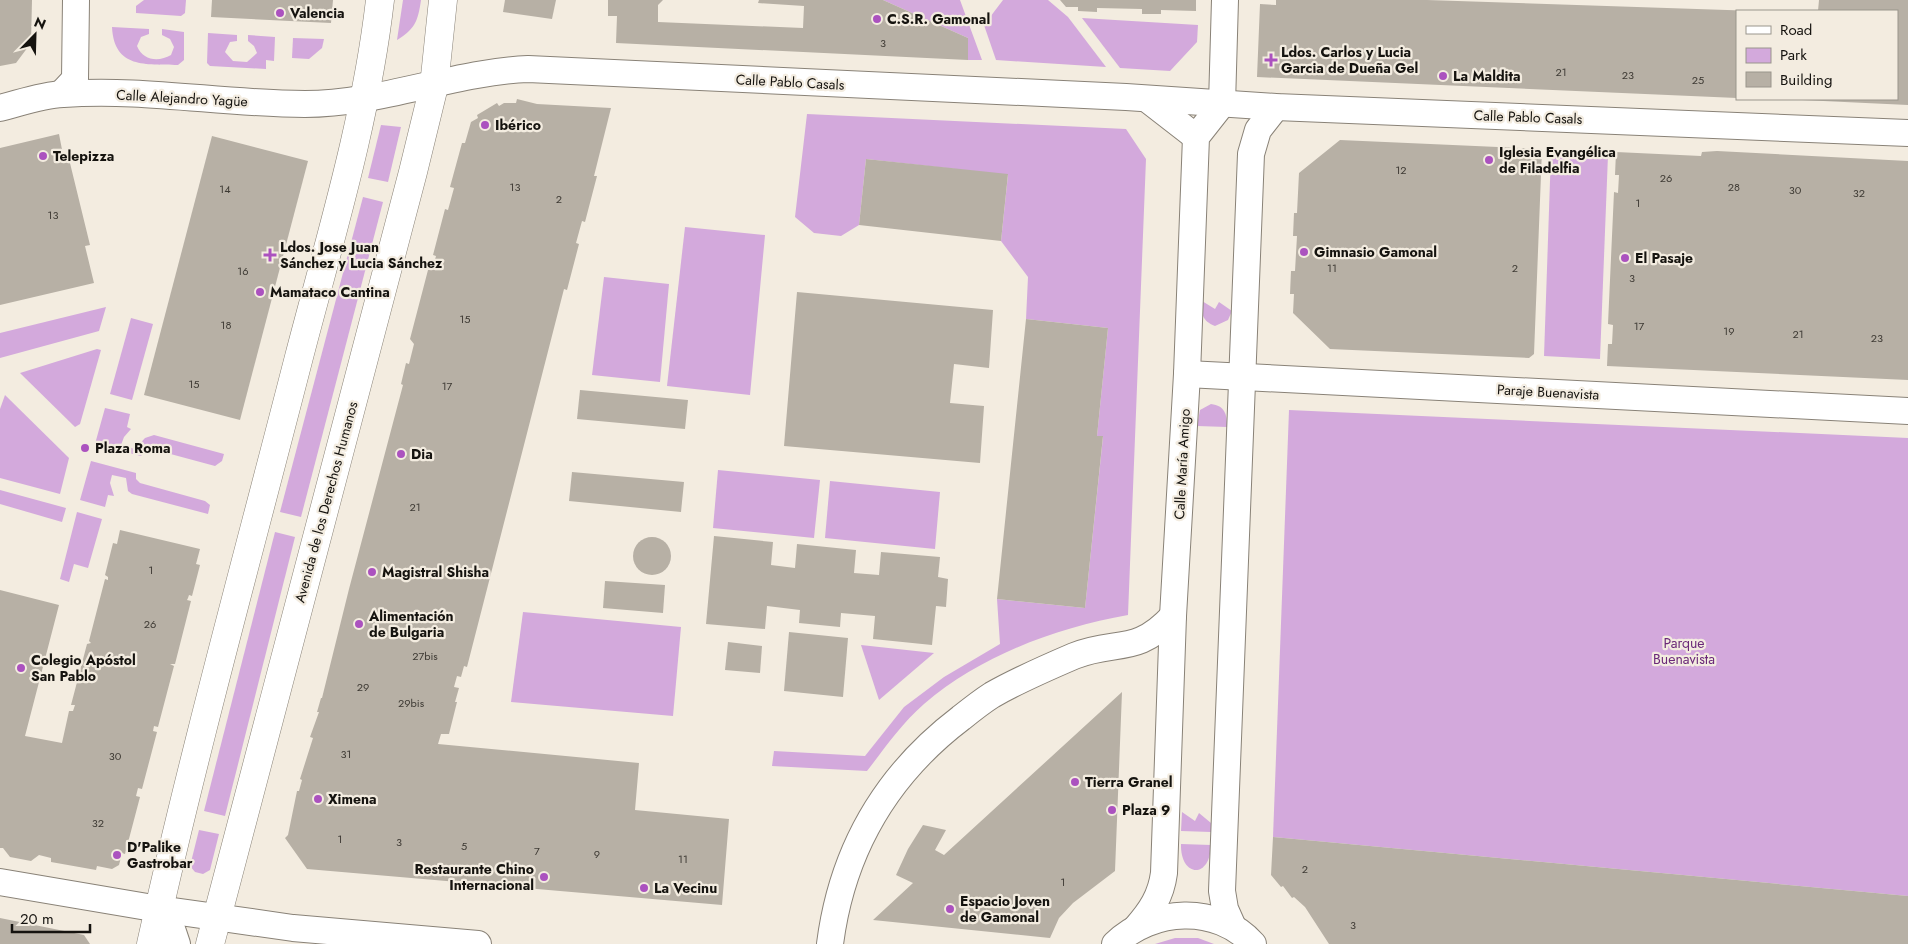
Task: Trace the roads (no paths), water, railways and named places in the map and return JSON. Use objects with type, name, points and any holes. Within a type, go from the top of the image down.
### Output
[{"type":"street","points":[[61,94],[75,79],[76,0]]},
{"type":"street","points":[[151,944],[366,98],[380,0]]},
{"type":"street","name":"Avenida de los Derechos Humanos","points":[[210,944],[409,190],[434,86],[443,0]]},
{"type":"street","points":[[1147,99],[1196,138],[1222,104],[1225,0]]},
{"type":"street","name":"Calle Pablo Casals","points":[[434,86],[488,72],[528,69],[1276,107],[1908,133]]},
{"type":"street","points":[[366,98],[434,86]]},
{"type":"street","name":"Calle Alejandro Yagüe","points":[[0,108],[61,94],[139,95],[306,104],[366,98]]},
{"type":"street","points":[[1234,927],[1225,909],[1222,891],[1244,377],[1251,154],[1258,130],[1276,107]]},
{"type":"street","name":"Calle María Amigo","points":[[1136,928],[1150,912],[1162,887],[1173,616],[1187,374],[1196,138]]},
{"type":"street","name":"Paraje Buenavista","points":[[1187,374],[1908,411]]},
{"type":"street","points":[[830,944],[842,879],[856,847],[888,790],[921,752],[948,728],[990,696],[1044,669],[1082,653],[1128,646],[1147,638],[1161,629],[1173,616]]},
{"type":"street","points":[[1128,646],[1158,664],[1171,680]]},
{"type":"street","points":[[0,882],[159,909],[294,928],[478,944]]},
{"type":"street","points":[[159,909],[170,923],[177,944]]},
{"type":"street","points":[[1115,944],[1136,928],[1153,920],[1175,916],[1216,920],[1234,927],[1253,944]]},
{"type":"place","name":"Valencia","points":[[280,13]]},
{"type":"place","name":"C.S.R. Gamonal","points":[[877,19]]},
{"type":"place","name":"Ldos. Carlos y Lucia Garcia de Dueña Gel","points":[[1271,60]]},
{"type":"place","name":"La Maldita","points":[[1443,76]]},
{"type":"place","name":"Ibérico","points":[[485,125]]},
{"type":"place","name":"Telepizza","points":[[43,156]]},
{"type":"place","name":"Iglesia Evangélica de Filadelfia","points":[[1489,160]]},
{"type":"place","name":"Gimnasio Gamonal","points":[[1304,252]]},
{"type":"place","name":"Ldos. Jose Juan Sánchez y Lucia Sánchez","points":[[270,255]]},
{"type":"place","name":"El Pasaje","points":[[1625,258]]},
{"type":"place","name":"Mamataco Cantina","points":[[260,292]]},
{"type":"place","name":"Plaza Roma","points":[[85,448]]},
{"type":"place","name":"Dia","points":[[401,454]]},
{"type":"place","name":"Magistral Shisha","points":[[372,572]]},
{"type":"place","name":"Alimentación de Bulgaria","points":[[359,624]]},
{"type":"place","name":"Colegio Apóstol San Pablo","points":[[21,668]]},
{"type":"place","name":"Tierra Granel","points":[[1075,782]]},
{"type":"place","name":"Ximena","points":[[318,799]]},
{"type":"place","name":"Plaza 9","points":[[1112,810]]},
{"type":"place","name":"D'Palike Gastrobar","points":[[117,855]]},
{"type":"place","name":"Restaurante Chino Internacional","points":[[544,877]]},
{"type":"place","name":"La Vecinu","points":[[644,888]]},
{"type":"place","name":"Espacio Joven de Gamonal","points":[[950,909]]},
{"type":"park label","name":"Parque Buenavista","points":[[1684,652]]}]
